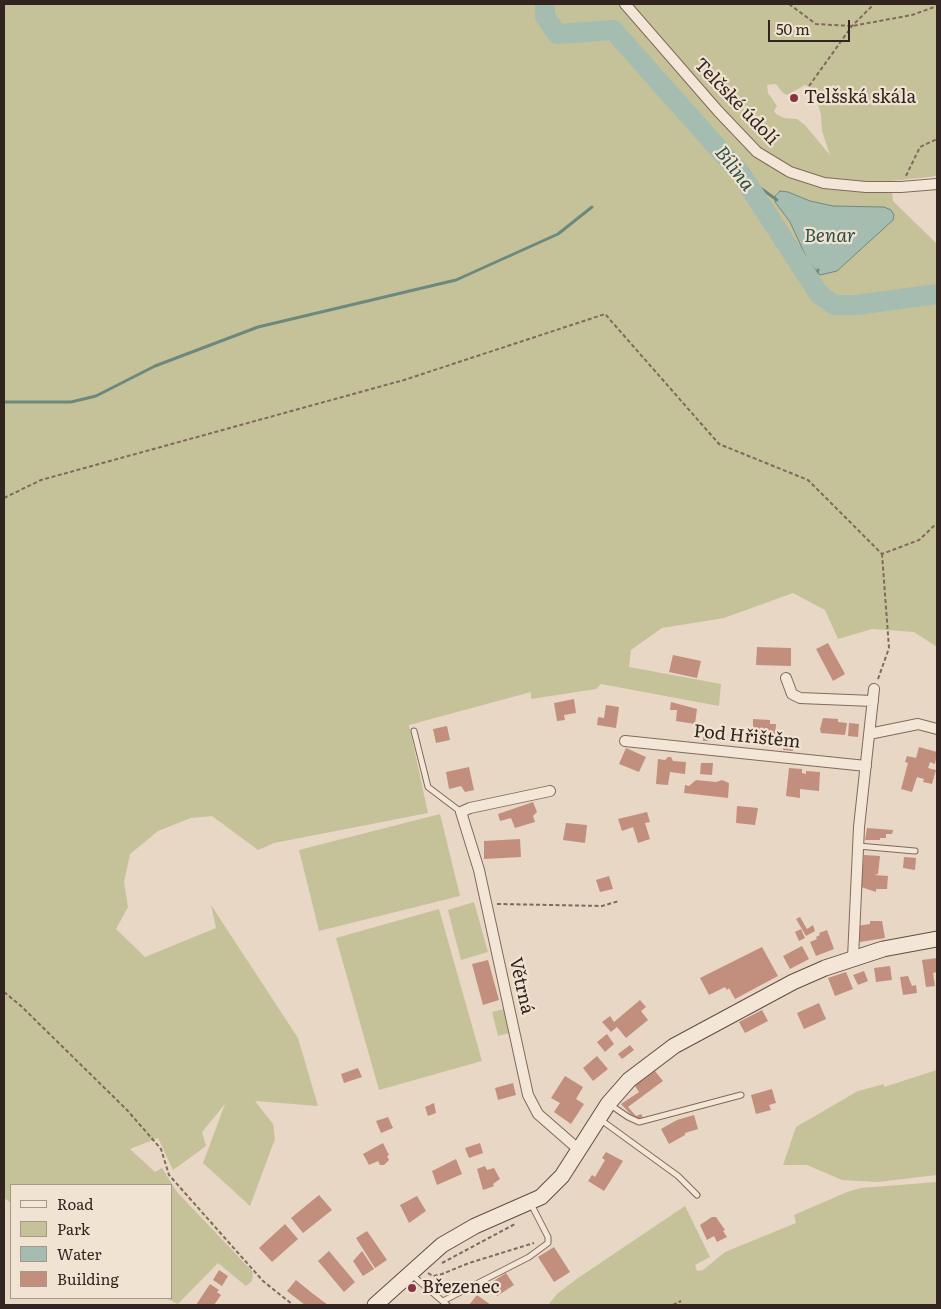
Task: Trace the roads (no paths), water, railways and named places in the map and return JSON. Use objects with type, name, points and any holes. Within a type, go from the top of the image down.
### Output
[{"type":"street","name":"Telčské údolí","points":[[625,4],[718,111],[757,152],[790,172],[824,182],[866,187],[901,188],[937,184]]},
{"type":"street","points":[[786,678],[792,694],[800,698],[873,701]]},
{"type":"street","points":[[852,958],[858,846],[874,689]]},
{"type":"street","points":[[869,734],[918,724],[937,729]]},
{"type":"street","name":"Pod Hřištěm","points":[[625,741],[866,766]]},
{"type":"street","points":[[460,812],[470,808],[550,791]]},
{"type":"street","name":"Větrná","points":[[460,812],[479,870],[487,903],[528,1095],[538,1114],[578,1149]]},
{"type":"street","points":[[375,1305],[442,1246],[460,1234],[531,1203],[553,1186],[608,1104],[629,1080],[674,1046],[794,982],[852,958],[882,949],[937,939]]},
{"type":"lane","points":[[414,731],[428,787],[460,812]]},
{"type":"lane","points":[[858,846],[915,851]]},
{"type":"lane","points":[[608,1104],[639,1122],[660,1118],[741,1095]]},
{"type":"lane","points":[[598,1118],[678,1176],[697,1196]]},
{"type":"lane","points":[[410,1273],[445,1303],[529,1257],[544,1246],[548,1240],[531,1203]]},
{"type":"water","name":"Benar","points":[[780,191],[833,206],[884,207],[891,210],[894,215],[893,220],[837,271],[820,275],[808,261],[790,222],[775,202],[775,196]]},
{"type":"waterway","name":"Bílina","points":[[545,4],[545,16],[557,34],[613,30],[741,174],[819,294],[834,305],[856,305],[937,294]]},
{"type":"waterway","points":[[741,174],[777,200]]},
{"type":"waterway","points":[[4,402],[71,402],[96,396],[155,366],[258,327],[456,280],[558,234],[592,207]]},
{"type":"waterway","points":[[812,284],[818,270]]},
{"type":"place","name":"Telšská skála","points":[[794,98]]},
{"type":"place","name":"Březenec","points":[[412,1288]]}]
